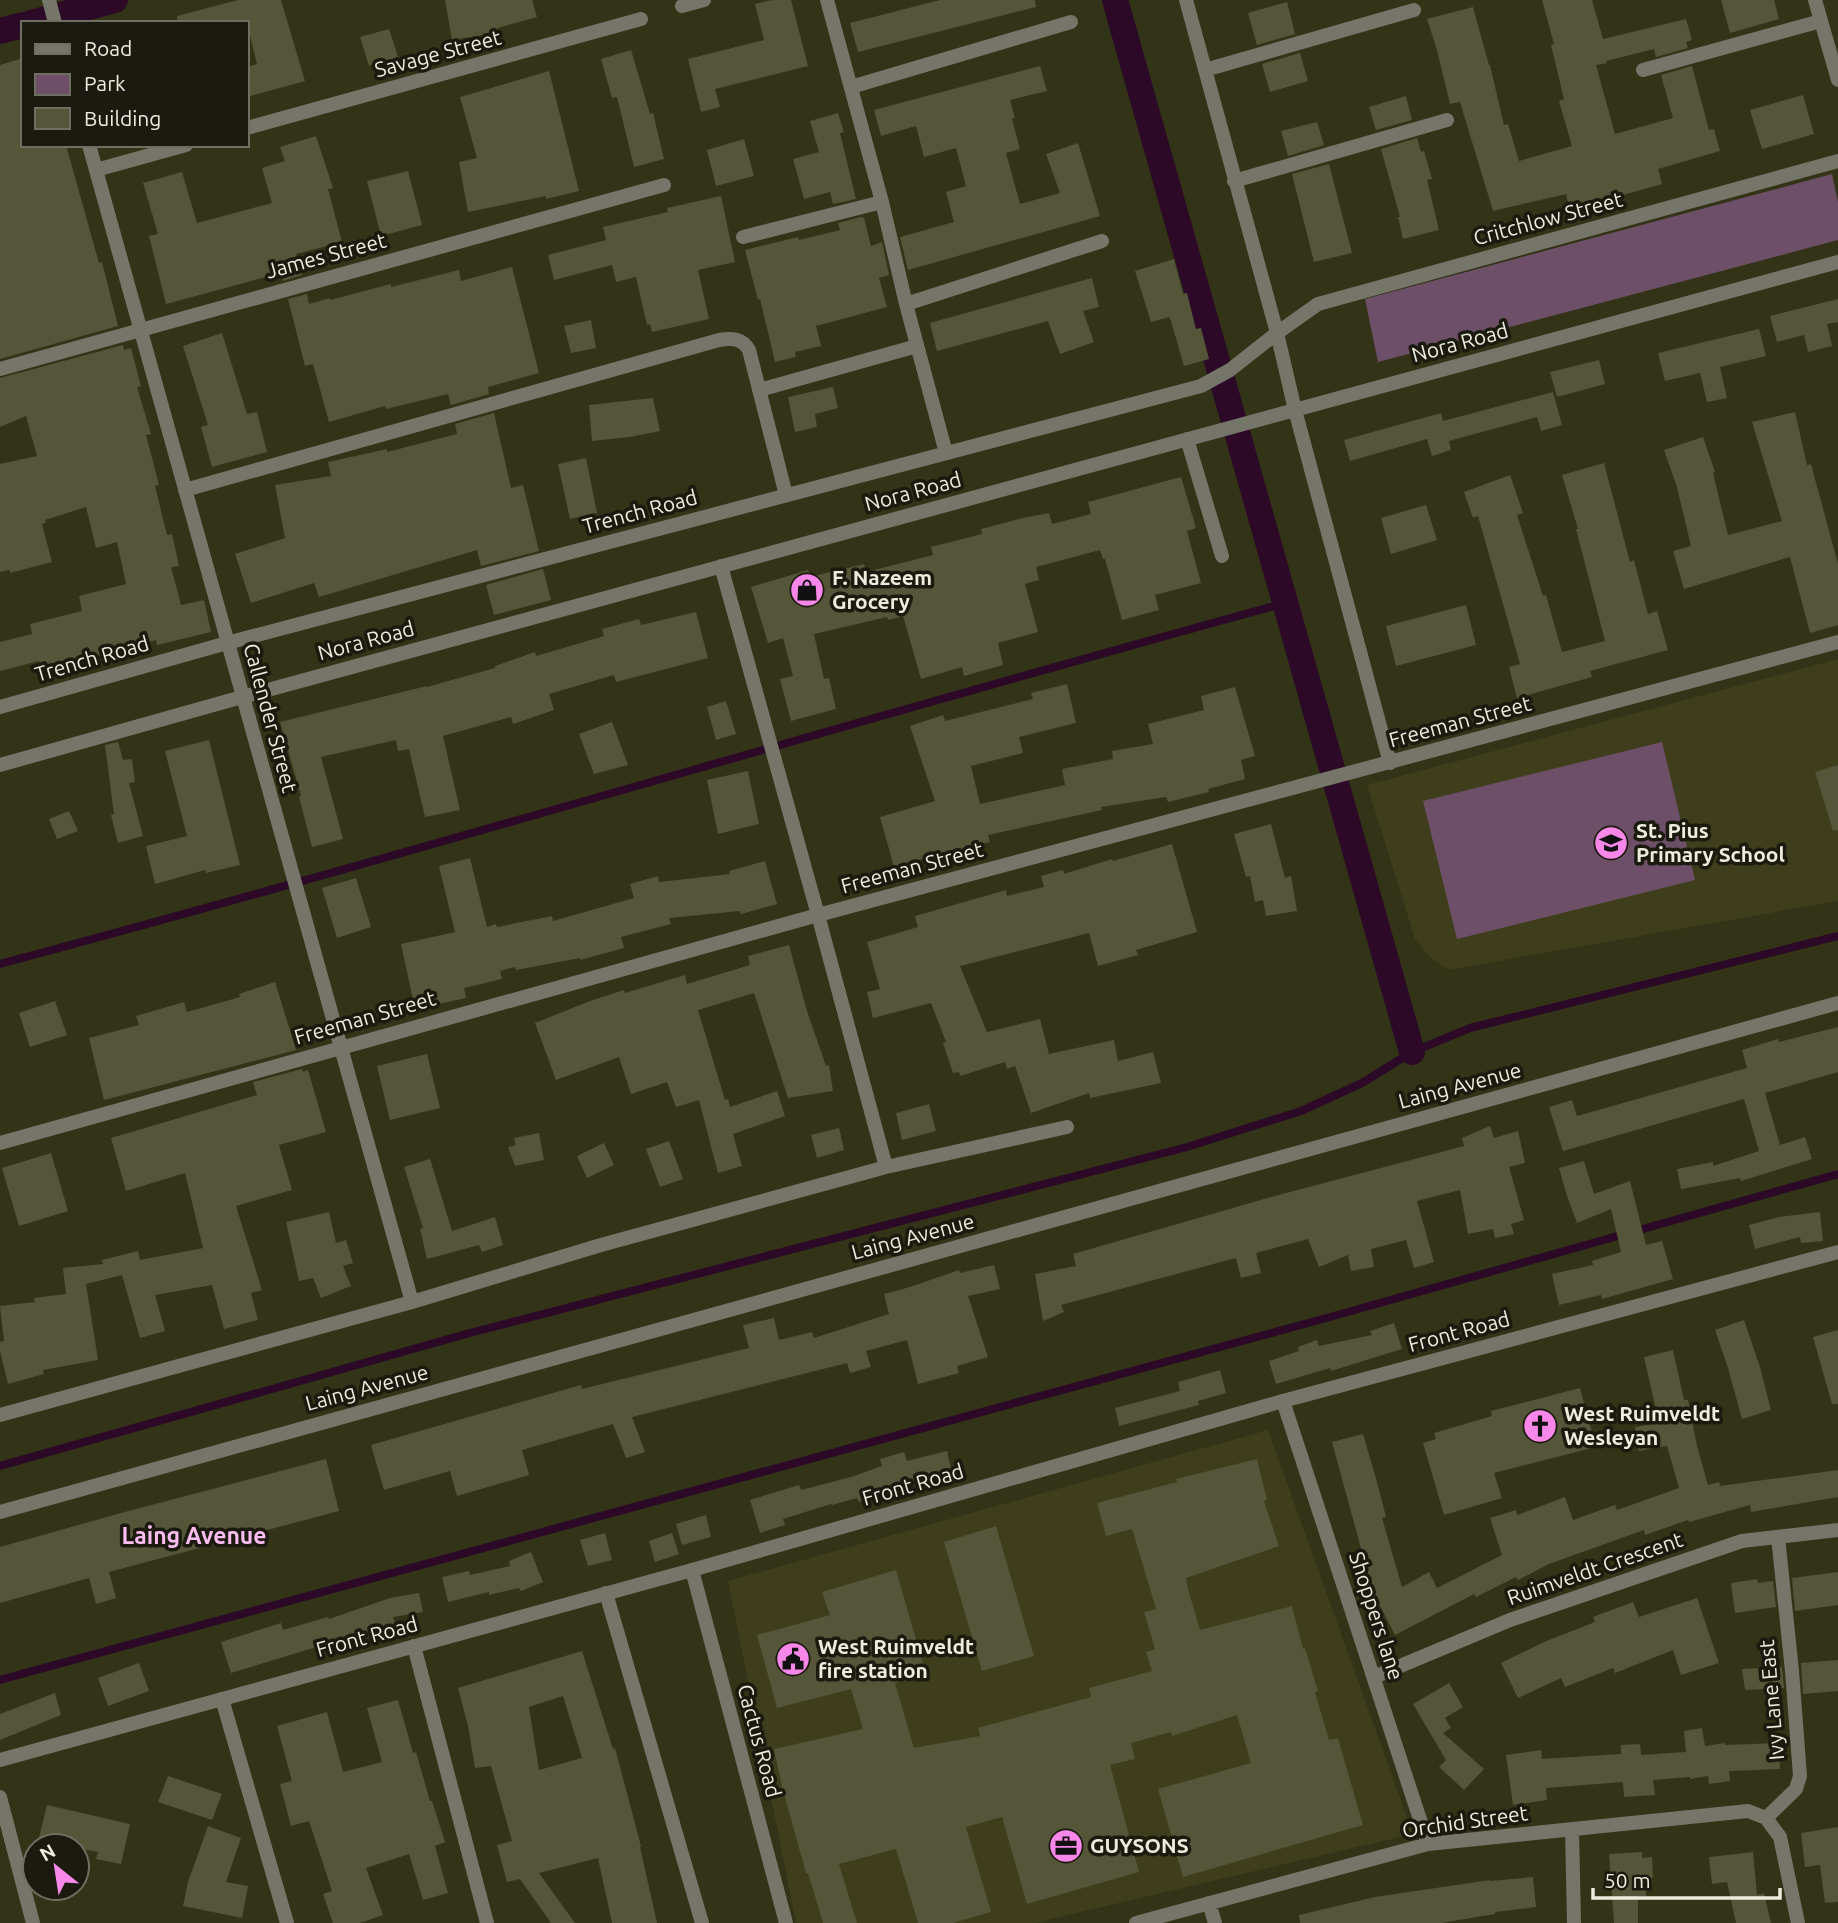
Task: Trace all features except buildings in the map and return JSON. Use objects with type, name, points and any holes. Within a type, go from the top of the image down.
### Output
[{"type":"street","points":[[49,0],[54,21]]},
{"type":"street","points":[[682,6],[704,0]]},
{"type":"street","points":[[827,0],[946,453]]},
{"type":"street","points":[[1186,0],[1277,332],[1295,410],[1390,763]]},
{"type":"street","points":[[1815,0],[1838,80]]},
{"type":"street","points":[[1205,70],[1414,10]]},
{"type":"street","name":"Savage Street","points":[[248,128],[641,19]]},
{"type":"street","points":[[1643,70],[1821,21]]},
{"type":"street","points":[[851,87],[1071,22]]},
{"type":"street","points":[[1234,181],[1447,120]]},
{"type":"street","name":"Callender Street","points":[[90,147],[412,1303]]},
{"type":"street","points":[[96,170],[179,147]]},
{"type":"street","name":"Critchlow Street","points":[[1277,332],[1318,304],[1838,161]]},
{"type":"street","name":"James Street","points":[[0,369],[664,185]]},
{"type":"street","points":[[743,237],[882,202]]},
{"type":"street","points":[[906,304],[1102,241]]},
{"type":"street","name":"Nora Road","points":[[0,765],[1838,262]]},
{"type":"street","name":"Trench Road","points":[[0,707],[227,643],[1201,386],[1230,370],[1277,332]]},
{"type":"street","points":[[185,490],[719,340],[739,340],[745,343],[749,350],[786,495]]},
{"type":"street","points":[[759,390],[917,346]]},
{"type":"street","points":[[1187,439],[1222,556]]},
{"type":"street","points":[[721,566],[886,1167]]},
{"type":"street","name":"Freeman Street","points":[[0,1143],[818,915],[1838,642]]},
{"type":"street","name":"Laing Avenue","points":[[0,1512],[1838,1003]]},
{"type":"street","points":[[0,1415],[412,1303],[601,1245],[886,1167],[1067,1127]]},
{"type":"street","name":"Front Road","points":[[0,1760],[692,1570],[1283,1401],[1838,1252]]},
{"type":"street","name":"Shoppers lane","points":[[1283,1401],[1428,1844]]},
{"type":"street","name":"Ruimveldt Crescent","points":[[1374,1677],[1510,1620],[1742,1541],[1838,1530]]},
{"type":"street","name":"Ivy Lane East","points":[[1766,1818],[1796,1789],[1800,1776],[1778,1537]]},
{"type":"street","name":"Cactus Road","points":[[692,1570],[786,1923]]},
{"type":"street","points":[[606,1593],[702,1923]]},
{"type":"street","points":[[414,1646],[488,1923]]},
{"type":"street","points":[[222,1699],[287,1923]]},
{"type":"street","points":[[0,1797],[33,1923]]},
{"type":"street","name":"Orchid Street","points":[[1136,1923],[1428,1844],[1748,1811],[1766,1818]]},
{"type":"street","points":[[1766,1818],[1780,1837],[1798,1923]]},
{"type":"street","points":[[1572,1829],[1574,1923]]},
{"type":"street","points":[[1209,1903],[1215,1923]]},
{"type":"shaded area","name":"St. Pius Primary School","points":[[1838,659],[1838,901],[1448,970],[1430,957],[1415,939],[1367,785]]},
{"type":"shaded area","points":[[1268,1430],[1413,1834],[1034,1923],[796,1923],[728,1581]]},
{"type":"green space","points":[[1832,174],[1838,202],[1838,240],[1378,362],[1365,299]]},
{"type":"green space","points":[[1662,742],[1695,880],[1457,939],[1423,801]]},
{"type":"waterway","points":[[38,21],[115,0]]},
{"type":"waterway","points":[[1115,0],[1412,1052]]},
{"type":"waterway","points":[[0,31],[21,26]]},
{"type":"waterway","points":[[0,964],[322,876],[1285,603]]},
{"type":"waterway","points":[[0,1466],[466,1334],[1187,1147],[1301,1111],[1362,1083],[1412,1052],[1470,1028],[1838,936]]},
{"type":"waterway","points":[[0,1680],[1330,1317],[1838,1174]]},
{"type":"place","name":"F. Nazeem Grocery","points":[[807,590]]},
{"type":"place","name":"St. Pius Primary School","points":[[1611,843]]},
{"type":"place","name":"West Ruimveldt Wesleyan","points":[[1540,1426]]},
{"type":"place","name":"West Ruimveldt fire station","points":[[793,1659]]},
{"type":"place","name":"GUYSONS","points":[[1066,1846]]},
{"type":"district","name":"Laing Avenue","points":[[194,1536]]}]
